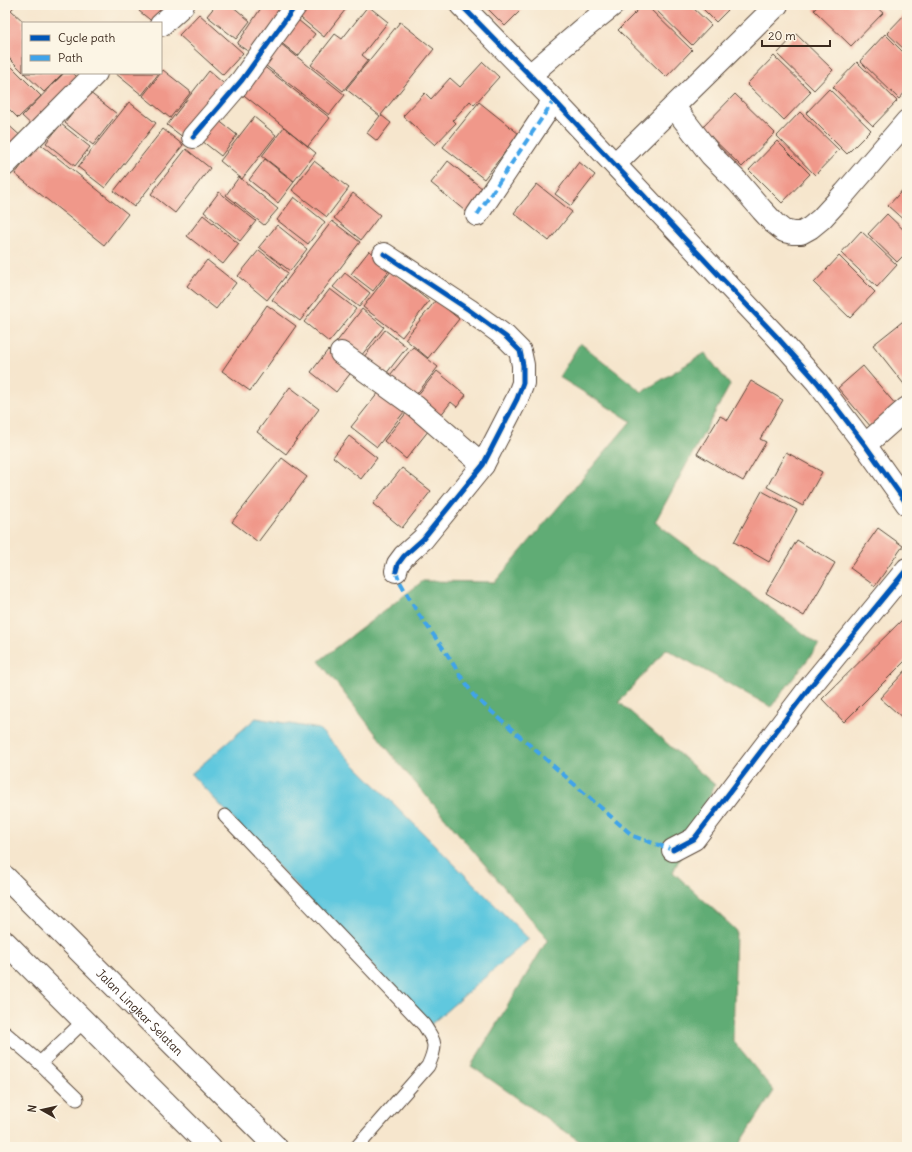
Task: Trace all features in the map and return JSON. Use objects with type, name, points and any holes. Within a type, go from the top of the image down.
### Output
[{"type":"main road","points":[[162,24],[183,5]]},
{"type":"main road","points":[[193,137],[242,80],[296,5]]},
{"type":"main road","points":[[461,5],[615,164],[776,336],[817,382],[907,504]]},
{"type":"main road","points":[[530,75],[613,5]]},
{"type":"main road","points":[[615,164],[776,5]]},
{"type":"main road","points":[[5,165],[95,74]]},
{"type":"main road","points":[[476,215],[554,100]]},
{"type":"main road","points":[[674,107],[711,155],[738,182],[774,223],[784,231],[793,233],[801,233],[810,228],[820,219],[845,193],[907,121]]},
{"type":"main road","points":[[384,254],[469,310],[506,337],[520,350],[523,365],[523,383],[517,399],[483,465],[423,539],[404,556],[398,564],[396,571]]},
{"type":"main road","points":[[341,353],[416,407],[483,465]]},
{"type":"main road","points":[[864,445],[907,408]]},
{"type":"main road","points":[[673,850],[694,839],[810,687],[907,569]]},
{"type":"main road","name":"Jalan Lingkar Selatan","points":[[5,877],[265,1144]]},
{"type":"main road","points":[[5,942],[210,1147]]},
{"type":"lane","points":[[226,816],[424,1025],[434,1040],[434,1053],[428,1066],[357,1147]]},
{"type":"lane","points":[[40,1063],[84,1021]]},
{"type":"lane","points":[[5,1034],[40,1063],[77,1099]]},
{"type":"green space","points":[[580,343],[642,392],[705,353],[730,385],[655,522],[819,645],[771,707],[666,649],[619,702],[715,785],[673,872],[736,930],[733,1041],[774,1091],[738,1147],[588,1147],[471,1066],[548,939],[400,765],[319,661],[423,581],[495,582],[631,421],[559,377]]},
{"type":"water","points":[[256,718],[319,729],[529,939],[429,1026],[191,774]]},
{"type":"building","points":[[5,5],[16,5],[11,10],[24,22],[22,22],[22,71],[5,54]]},
{"type":"building","points":[[143,5],[173,5],[155,22],[153,22],[139,11]]},
{"type":"building","points":[[216,5],[231,5],[250,21],[236,39],[207,16]]},
{"type":"building","points":[[263,5],[290,5],[255,56],[237,44]]},
{"type":"building","points":[[303,5],[349,5],[324,37],[296,14]]},
{"type":"building","points":[[484,5],[518,5],[522,9],[505,26]]},
{"type":"building","points":[[643,5],[646,5],[692,50],[666,77],[618,30]]},
{"type":"building","points":[[658,5],[690,5],[711,25],[692,45],[655,9]]},
{"type":"building","points":[[699,5],[733,5],[716,22]]},
{"type":"building","points":[[818,5],[874,5],[883,13],[851,46],[814,10]]},
{"type":"building","points":[[368,6],[388,22],[362,55],[368,60],[343,91],[311,65],[335,34],[342,39]]},
{"type":"building","points":[[907,12],[907,52],[887,33]]},
{"type":"building","points":[[199,14],[243,53],[223,75],[179,35]]},
{"type":"building","points":[[292,15],[315,34],[298,56],[275,38]]},
{"type":"building","points":[[400,22],[434,49],[381,115],[391,123],[377,141],[367,133],[380,116],[346,89]]},
{"type":"building","points":[[796,34],[833,70],[814,90],[777,54]]},
{"type":"building","points":[[885,34],[907,56],[907,90],[899,99],[860,61]]},
{"type":"building","points":[[281,44],[345,95],[329,115],[265,65]]},
{"type":"building","points":[[774,56],[811,92],[784,120],[747,84]]},
{"type":"building","points":[[5,60],[41,96],[18,118],[5,105]]},
{"type":"building","points":[[483,62],[499,77],[474,105],[470,101],[453,120],[456,123],[435,145],[403,116],[425,93],[431,99],[450,78],[460,87]]},
{"type":"building","points":[[857,62],[897,101],[873,126],[833,87]]},
{"type":"building","points":[[262,65],[330,118],[308,146],[240,92]]},
{"type":"building","points":[[163,70],[191,92],[170,118],[143,96],[160,74],[162,74]]},
{"type":"building","points":[[209,71],[229,88],[188,141],[167,125]]},
{"type":"building","points":[[25,74],[62,74],[44,92]]},
{"type":"building","points":[[63,74],[74,74],[82,82],[37,130],[22,116]]},
{"type":"building","points":[[116,74],[158,74],[142,95]]},
{"type":"building","points":[[829,89],[871,130],[847,154],[806,113]]},
{"type":"building","points":[[89,92],[117,114],[93,145],[65,123]]},
{"type":"building","points":[[735,94],[775,133],[742,167],[702,128]]},
{"type":"building","points":[[129,102],[156,123],[105,188],[78,167]]},
{"type":"building","points":[[479,102],[519,134],[484,179],[443,147]]},
{"type":"building","points":[[800,112],[839,150],[815,175],[777,136]]},
{"type":"building","points":[[213,116],[237,135],[221,156],[197,137]]},
{"type":"building","points":[[254,117],[276,135],[242,179],[220,161]]},
{"type":"building","points":[[5,122],[24,139],[5,160]]},
{"type":"building","points":[[61,124],[90,147],[75,166],[46,143]]},
{"type":"building","points":[[284,127],[316,153],[294,181],[262,156]]},
{"type":"building","points":[[163,129],[183,145],[134,207],[114,191]]},
{"type":"building","points":[[777,141],[810,174],[782,203],[749,170]]},
{"type":"building","points":[[39,143],[128,214],[104,245],[15,174]]},
{"type":"building","points":[[186,149],[210,168],[175,213],[151,194]]},
{"type":"building","points":[[265,159],[294,182],[278,203],[249,180]]},
{"type":"building","points":[[314,161],[349,188],[327,217],[292,190]]},
{"type":"building","points":[[448,161],[488,193],[470,215],[431,183]]},
{"type":"building","points":[[579,162],[595,175],[571,206],[555,194]]},
{"type":"building","points":[[239,177],[278,209],[264,225],[226,195]]},
{"type":"building","points":[[537,184],[572,212],[549,241],[514,213]]},
{"type":"building","points":[[907,185],[907,223],[888,206]]},
{"type":"building","points":[[219,192],[256,221],[240,241],[204,212]]},
{"type":"building","points":[[353,193],[380,215],[361,240],[334,218]]},
{"type":"building","points":[[294,197],[325,222],[308,244],[277,220]]},
{"type":"building","points":[[887,214],[907,233],[907,252],[897,262],[868,234]]},
{"type":"building","points":[[203,215],[239,244],[223,264],[187,236]]},
{"type":"building","points":[[332,221],[360,242],[300,321],[272,300]]},
{"type":"building","points":[[277,225],[307,249],[290,271],[259,247]]},
{"type":"building","points":[[861,231],[897,265],[877,287],[841,253]]},
{"type":"building","points":[[259,250],[288,273],[267,300],[238,276]]},
{"type":"building","points":[[369,251],[391,268],[373,291],[351,274]]},
{"type":"building","points":[[839,256],[875,292],[850,318],[814,283]]},
{"type":"building","points":[[207,260],[236,283],[216,309],[187,286]]},
{"type":"building","points":[[391,271],[429,301],[402,337],[363,307]]},
{"type":"building","points":[[345,273],[370,293],[359,307],[333,287]]},
{"type":"building","points":[[330,289],[356,309],[329,342],[304,322]]},
{"type":"building","points":[[436,300],[459,319],[428,358],[405,339]]},
{"type":"building","points":[[267,305],[296,326],[250,391],[222,371]]},
{"type":"building","points":[[362,309],[384,327],[357,361],[335,344]]},
{"type":"building","points":[[907,318],[907,388],[873,345]]},
{"type":"building","points":[[385,330],[407,347],[382,379],[360,362]]},
{"type":"building","points":[[413,347],[438,367],[412,400],[386,380]]},
{"type":"building","points":[[328,350],[353,370],[336,392],[311,372]]},
{"type":"building","points":[[863,366],[896,405],[871,427],[838,388]]},
{"type":"building","points":[[437,371],[466,395],[457,407],[451,402],[437,420],[413,401]]},
{"type":"building","points":[[751,381],[783,400],[760,439],[766,442],[743,481],[697,454],[720,416],[728,420]]},
{"type":"building","points":[[290,387],[319,409],[286,454],[257,432]]},
{"type":"building","points":[[379,392],[404,412],[377,447],[351,427]]},
{"type":"building","points":[[407,412],[429,430],[406,459],[384,441]]},
{"type":"building","points":[[349,436],[377,458],[361,479],[333,457]]},
{"type":"building","points":[[786,452],[822,472],[803,506],[767,487]]},
{"type":"building","points":[[282,458],[307,477],[258,542],[232,522]]},
{"type":"building","points":[[402,468],[431,491],[402,528],[373,504]]},
{"type":"building","points":[[762,491],[797,510],[769,562],[734,542]]},
{"type":"building","points":[[878,528],[903,546],[875,586],[850,568]]},
{"type":"building","points":[[797,540],[835,563],[804,616],[766,593]]},
{"type":"building","points":[[907,615],[907,659],[844,722],[822,699]]},
{"type":"building","points":[[907,669],[907,716],[904,719],[880,698]]},
{"type":"marked path","points":[[477,215],[554,100]]},
{"type":"marked path","points":[[396,571],[399,580],[417,612],[445,651],[474,696],[633,836],[673,850]]},
{"type":"cycle path","points":[[193,137],[242,80],[296,5]]},
{"type":"cycle path","points":[[461,5],[554,100],[776,336],[817,382],[865,445],[907,504]]},
{"type":"cycle path","points":[[384,254],[469,310],[506,337],[520,351],[523,365],[523,383],[517,399],[483,465],[423,539],[404,556],[398,564],[396,571]]},
{"type":"cycle path","points":[[673,850],[694,839],[810,687],[907,569]]}]
